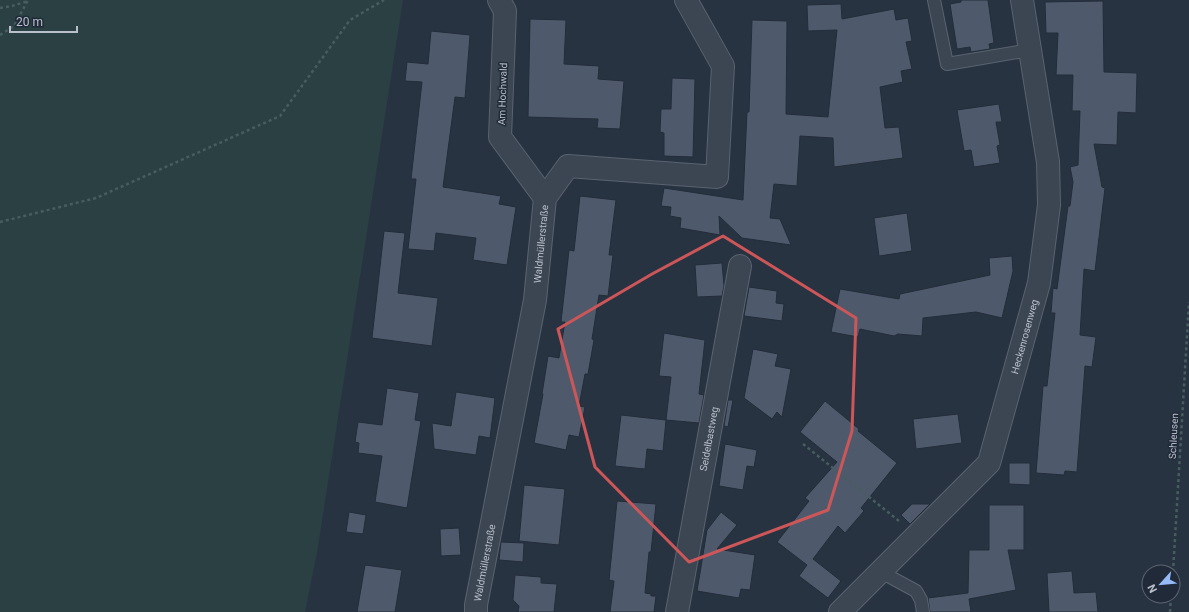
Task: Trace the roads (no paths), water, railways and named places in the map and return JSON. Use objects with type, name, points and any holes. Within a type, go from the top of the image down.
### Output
[{"type":"street","name":"Am Hochwald","points":[[499,0],[505,11],[500,138],[545,198]]},
{"type":"street","name":"Waldmüllerstraße","points":[[476,612],[476,604],[535,300],[545,198],[568,166],[717,177],[723,66],[686,0]]},
{"type":"street","name":"Heckenrosenweg","points":[[840,612],[989,463],[1039,283],[1049,205],[1048,162],[1022,0]]},
{"type":"street","name":"Seidelbastweg","points":[[677,612],[740,266]]},
{"type":"lane","points":[[934,0],[947,64],[1030,50]]},
{"type":"lane","points":[[881,572],[916,591],[921,600],[923,612]]}]
